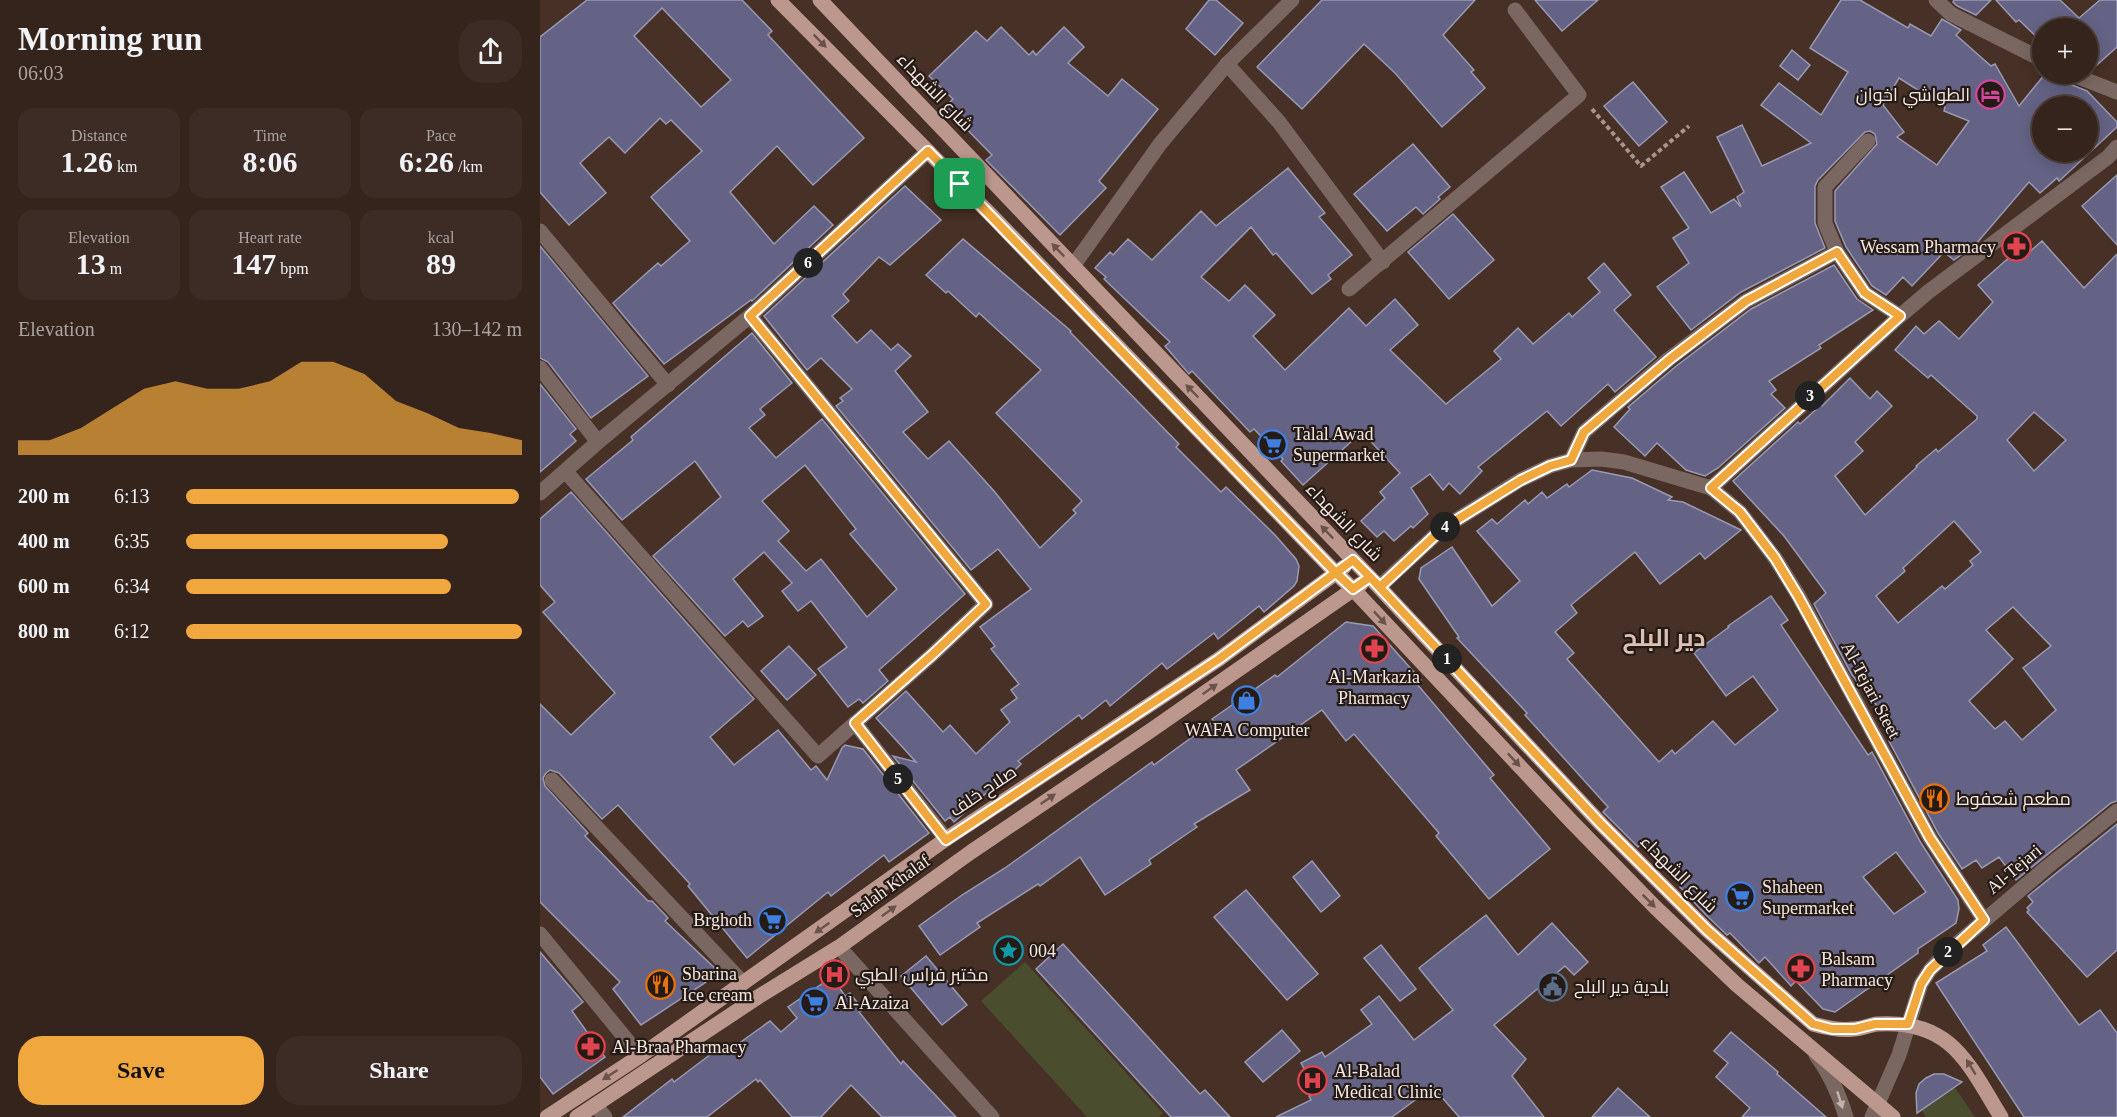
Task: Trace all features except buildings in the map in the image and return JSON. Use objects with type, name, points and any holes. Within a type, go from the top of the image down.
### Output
[{"type":"main road","points":[[778,0],[928,151],[1353,589],[1654,907],[1737,985],[1811,1048],[1875,1110],[1893,1117]]},
{"type":"main road","name":"شارع الشهداء","points":[[820,0],[1375,582],[1601,824],[1707,930],[1813,1024],[1832,1029],[1855,1029],[1875,1024],[1908,1024],[1934,1033],[1966,1058],[2001,1117]]},
{"type":"main road","name":"صلاح خلف","points":[[547,1117],[640,1056],[946,840],[1219,659],[1353,560]]},
{"type":"main road","name":"Salah Khalaf","points":[[577,1117],[749,1003],[839,947],[971,852],[1150,731],[1353,589],[1375,582]]},
{"type":"street","points":[[1073,266],[1160,144],[1227,64],[1292,0]]},
{"type":"street","points":[[1936,0],[1950,14],[2032,55]]},
{"type":"street","points":[[1349,288],[1383,262],[1579,95],[1515,10]]},
{"type":"street","points":[[1227,64],[1279,122],[1383,262]]},
{"type":"street","points":[[2097,84],[2117,92]]},
{"type":"street","points":[[1868,141],[1825,187],[1825,223],[1837,252],[1865,293],[1900,316]]},
{"type":"street","points":[[540,493],[750,316],[928,151]]},
{"type":"street","points":[[1375,582],[1442,529],[1521,480],[1550,466],[1571,460],[1601,459],[1624,462],[1711,488],[1928,292],[2114,156]]},
{"type":"street","points":[[540,231],[668,385]]},
{"type":"street","points":[[1571,460],[1584,432],[1670,359],[1746,301],[1837,252]]},
{"type":"street","points":[[566,471],[818,756],[986,604],[750,316]]},
{"type":"street","points":[[540,368],[598,442]]},
{"type":"street","name":"Al-Tejari Steet","points":[[1711,488],[1740,512],[1775,558],[1930,838],[1984,920]]},
{"type":"street","points":[[855,723],[946,840]]},
{"type":"street","points":[[552,780],[743,983]]},
{"type":"street","name":"Al-Tejari","points":[[1875,1110],[1899,1055],[1921,984],[1930,970],[1984,920],[2117,811]]},
{"type":"street","points":[[540,934],[640,1056]]},
{"type":"street","points":[[839,947],[992,1117]]},
{"type":"street","points":[[1811,1048],[1827,1069],[1846,1117]]},
{"type":"street","points":[[595,1105],[605,1117]]},
{"type":"path","points":[[1579,95],[1641,166],[1689,126]]},
{"type":"green space","points":[[1025,962],[1163,1113],[1159,1117],[1087,1117],[981,1001]]},
{"type":"green space","points":[[1944,1085],[1956,1089],[1975,1117],[1926,1117],[1922,1111],[1922,1097]]},
{"type":"place","name":"الطواشي اخوان","points":[[1991,95]]},
{"type":"place","name":"Wessam Pharmacy","points":[[2017,247]]},
{"type":"place","name":"Talal Awad Supermarket","points":[[1272,444]]},
{"type":"place","name":"Al-Markazia Pharmacy","points":[[1374,648]]},
{"type":"place","name":"WAFA Computer","points":[[1247,701]]},
{"type":"place","name":"مطعم شعفوط","points":[[1935,799]]},
{"type":"place","name":"Shaheen Supermarket","points":[[1741,897]]},
{"type":"place","name":"Brghoth","points":[[773,920]]},
{"type":"place","name":"004","points":[[1008,951]]},
{"type":"place","name":"Balsam Pharmacy","points":[[1800,969]]},
{"type":"place","name":"مختبر فراس الطبي","points":[[834,975]]},
{"type":"place","name":"Sbarina Ice cream","points":[[661,984]]},
{"type":"place","name":"بلدية دير البلح","points":[[1553,987]]},
{"type":"place","name":"Al-Azaiza","points":[[814,1003]]},
{"type":"place","name":"Al-Braa Pharmacy","points":[[591,1047]]},
{"type":"place","name":"Al-Balad Medical Clinic","points":[[1313,1081]]},
{"type":"district","name":"دير البلح","points":[[1664,638]]},
{"type":"route","points":[[960,184],[928,151],[750,316],[986,604],[855,723],[946,840],[1219,659],[1313,591],[1336,573],[1353,560],[1370,577],[1380,587],[1442,529],[1521,480],[1550,466],[1571,460],[1584,432],[1670,359],[1746,301],[1837,252],[1865,293],[1900,316],[1711,488],[1740,512],[1775,558],[1930,838],[1984,920],[1930,970],[1921,984],[1908,1024],[1875,1024],[1855,1029],[1832,1029],[1813,1024],[1707,930],[1601,824],[1370,577],[1353,589],[1336,573],[960,184]]}]
